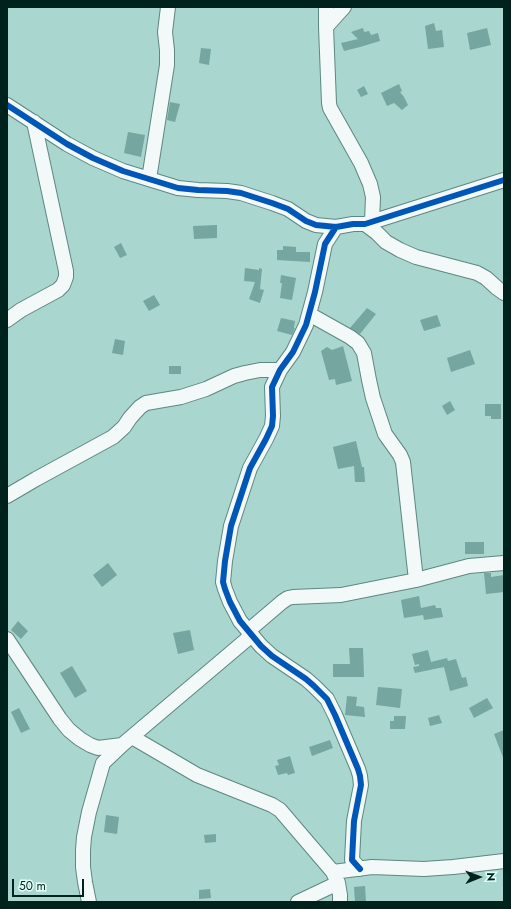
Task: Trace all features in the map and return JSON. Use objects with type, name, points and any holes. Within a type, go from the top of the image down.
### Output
[{"type":"street","points":[[149,178],[167,65],[168,50],[165,32],[168,7]]},
{"type":"street","points":[[326,7],[329,103],[361,163],[370,184],[373,197],[369,223],[373,230],[386,242],[400,250],[416,257],[476,273],[486,278],[504,293]]},
{"type":"street","points":[[326,27],[344,7]]},
{"type":"street","points":[[7,105],[67,144],[93,158],[123,171],[178,188],[240,193],[272,203],[316,225],[336,227],[369,223],[504,180]]},
{"type":"street","points":[[7,320],[21,310],[58,290],[64,285],[66,277],[66,271],[34,122]]},
{"type":"street","points":[[316,225],[325,244]]},
{"type":"street","points":[[89,902],[83,867],[84,838],[89,812],[103,763],[252,636],[244,626],[224,589],[223,582],[225,561],[231,526],[250,468],[272,426],[272,387],[280,370],[293,352],[306,325],[315,292],[325,244],[336,227]]},
{"type":"street","points":[[309,314],[350,337],[358,343],[364,353],[368,380],[385,434],[400,455],[403,462],[416,580]]},
{"type":"street","points":[[7,496],[113,437],[124,427],[140,407],[146,403],[181,397],[206,389],[234,376],[245,373],[260,370],[280,370]]},
{"type":"street","points":[[244,626],[288,598],[341,595],[416,580],[469,566],[504,563]]},
{"type":"street","points":[[244,626],[261,646],[272,656],[314,686],[327,699],[335,715],[360,776],[361,785],[354,821],[361,865]]},
{"type":"street","points":[[7,639],[60,719],[69,730],[80,739],[98,748],[127,741],[197,776],[272,805],[280,810],[336,878],[340,902]]},
{"type":"street","points":[[98,748],[103,763]]},
{"type":"street","points":[[298,902],[336,878],[361,865],[424,869],[504,861]]},
{"type":"building","points":[[434,23],[436,31],[442,30],[444,47],[428,49],[425,26]]},
{"type":"building","points":[[363,28],[364,32],[369,31],[371,35],[378,33],[380,41],[344,51],[341,43],[358,39],[351,32]]},
{"type":"building","points":[[487,28],[491,45],[470,50],[467,33]]},
{"type":"building","points":[[201,48],[211,49],[209,65],[199,63]]},
{"type":"building","points":[[399,84],[402,91],[400,92],[408,105],[402,110],[394,103],[387,106],[381,93]]},
{"type":"building","points":[[364,86],[368,94],[361,97],[357,90]]},
{"type":"building","points":[[170,102],[180,104],[175,122],[167,120]]},
{"type":"building","points":[[128,132],[145,135],[141,157],[124,153]]},
{"type":"building","points":[[217,225],[217,238],[194,239],[193,226]]},
{"type":"building","points":[[121,243],[127,255],[120,258],[114,247]]},
{"type":"building","points":[[283,246],[296,247],[296,252],[310,252],[310,262],[277,260],[277,250],[283,250]]},
{"type":"building","points":[[245,268],[262,269],[260,289],[264,290],[260,303],[249,299],[255,282],[244,281]]},
{"type":"building","points":[[281,275],[296,278],[292,300],[280,298],[282,283],[280,283]]},
{"type":"building","points":[[154,295],[160,305],[149,311],[143,301]]},
{"type":"building","points":[[367,308],[376,314],[360,334],[350,328]]},
{"type":"building","points":[[437,315],[441,326],[424,331],[420,320]]},
{"type":"building","points":[[281,318],[295,321],[295,328],[292,335],[277,331]]},
{"type":"building","points":[[115,339],[125,341],[123,355],[112,353]]},
{"type":"building","points":[[343,346],[352,381],[336,385],[335,379],[329,380],[321,351],[327,347],[332,350]]},
{"type":"building","points":[[470,350],[475,364],[451,372],[447,358]]},
{"type":"building","points":[[169,366],[181,366],[181,374],[169,374]]},
{"type":"building","points":[[450,401],[455,410],[447,415],[442,406]]},
{"type":"building","points":[[485,404],[501,404],[501,419],[491,419],[491,416],[485,416]]},
{"type":"building","points":[[356,441],[362,467],[364,467],[365,482],[355,482],[354,466],[338,469],[333,447]]},
{"type":"building","points":[[465,542],[484,542],[484,554],[465,554]]},
{"type":"building","points":[[108,563],[117,575],[102,587],[93,575]]},
{"type":"building","points":[[484,573],[491,573],[491,577],[504,575],[504,592],[486,594]]},
{"type":"building","points":[[419,596],[421,608],[435,605],[436,608],[441,608],[443,617],[424,620],[423,615],[404,618],[401,600]]},
{"type":"building","points":[[18,621],[28,631],[21,639],[11,630]]},
{"type":"building","points":[[190,630],[194,650],[178,654],[173,633]]},
{"type":"building","points":[[349,648],[363,648],[364,677],[333,677],[333,664],[350,664]]},
{"type":"building","points":[[428,650],[431,662],[447,658],[448,661],[456,659],[462,678],[466,677],[468,686],[450,691],[444,667],[415,673],[413,667],[419,666],[419,664],[415,665],[412,654]]},
{"type":"building","points":[[72,666],[87,691],[75,698],[60,673]]},
{"type":"building","points":[[378,687],[402,689],[400,708],[376,705]]},
{"type":"building","points":[[347,696],[357,697],[356,706],[364,707],[365,717],[345,715]]},
{"type":"building","points":[[487,698],[493,708],[474,718],[469,708]]},
{"type":"building","points":[[19,708],[30,729],[21,733],[11,712]]},
{"type":"building","points":[[439,715],[442,723],[430,726],[428,718]]},
{"type":"building","points":[[394,716],[406,716],[405,729],[390,729],[390,721],[394,721]]},
{"type":"building","points":[[504,730],[504,760],[494,734]]},
{"type":"building","points":[[330,740],[333,748],[312,756],[309,747]]},
{"type":"building","points":[[290,756],[295,773],[278,775],[275,766],[279,765],[277,760]]},
{"type":"building","points":[[106,815],[119,817],[117,834],[104,832]]},
{"type":"building","points":[[216,834],[216,842],[205,843],[204,835]]},
{"type":"building","points":[[365,886],[366,902],[355,902],[354,887]]},
{"type":"building","points":[[210,889],[211,898],[199,899],[199,890]]},
{"type":"cycle path","points":[[7,105],[67,144],[93,158],[123,171],[178,188],[241,193],[288,209],[306,221],[316,225],[336,227],[353,224],[365,224],[504,180]]},
{"type":"cycle path","points":[[336,227],[325,244],[315,292],[306,325],[293,352],[280,370],[272,387],[272,426],[250,468],[231,526],[223,582],[230,602],[240,621],[261,646],[272,656],[314,686],[327,699],[335,715],[360,776],[361,785],[354,821],[352,860],[360,869]]}]
